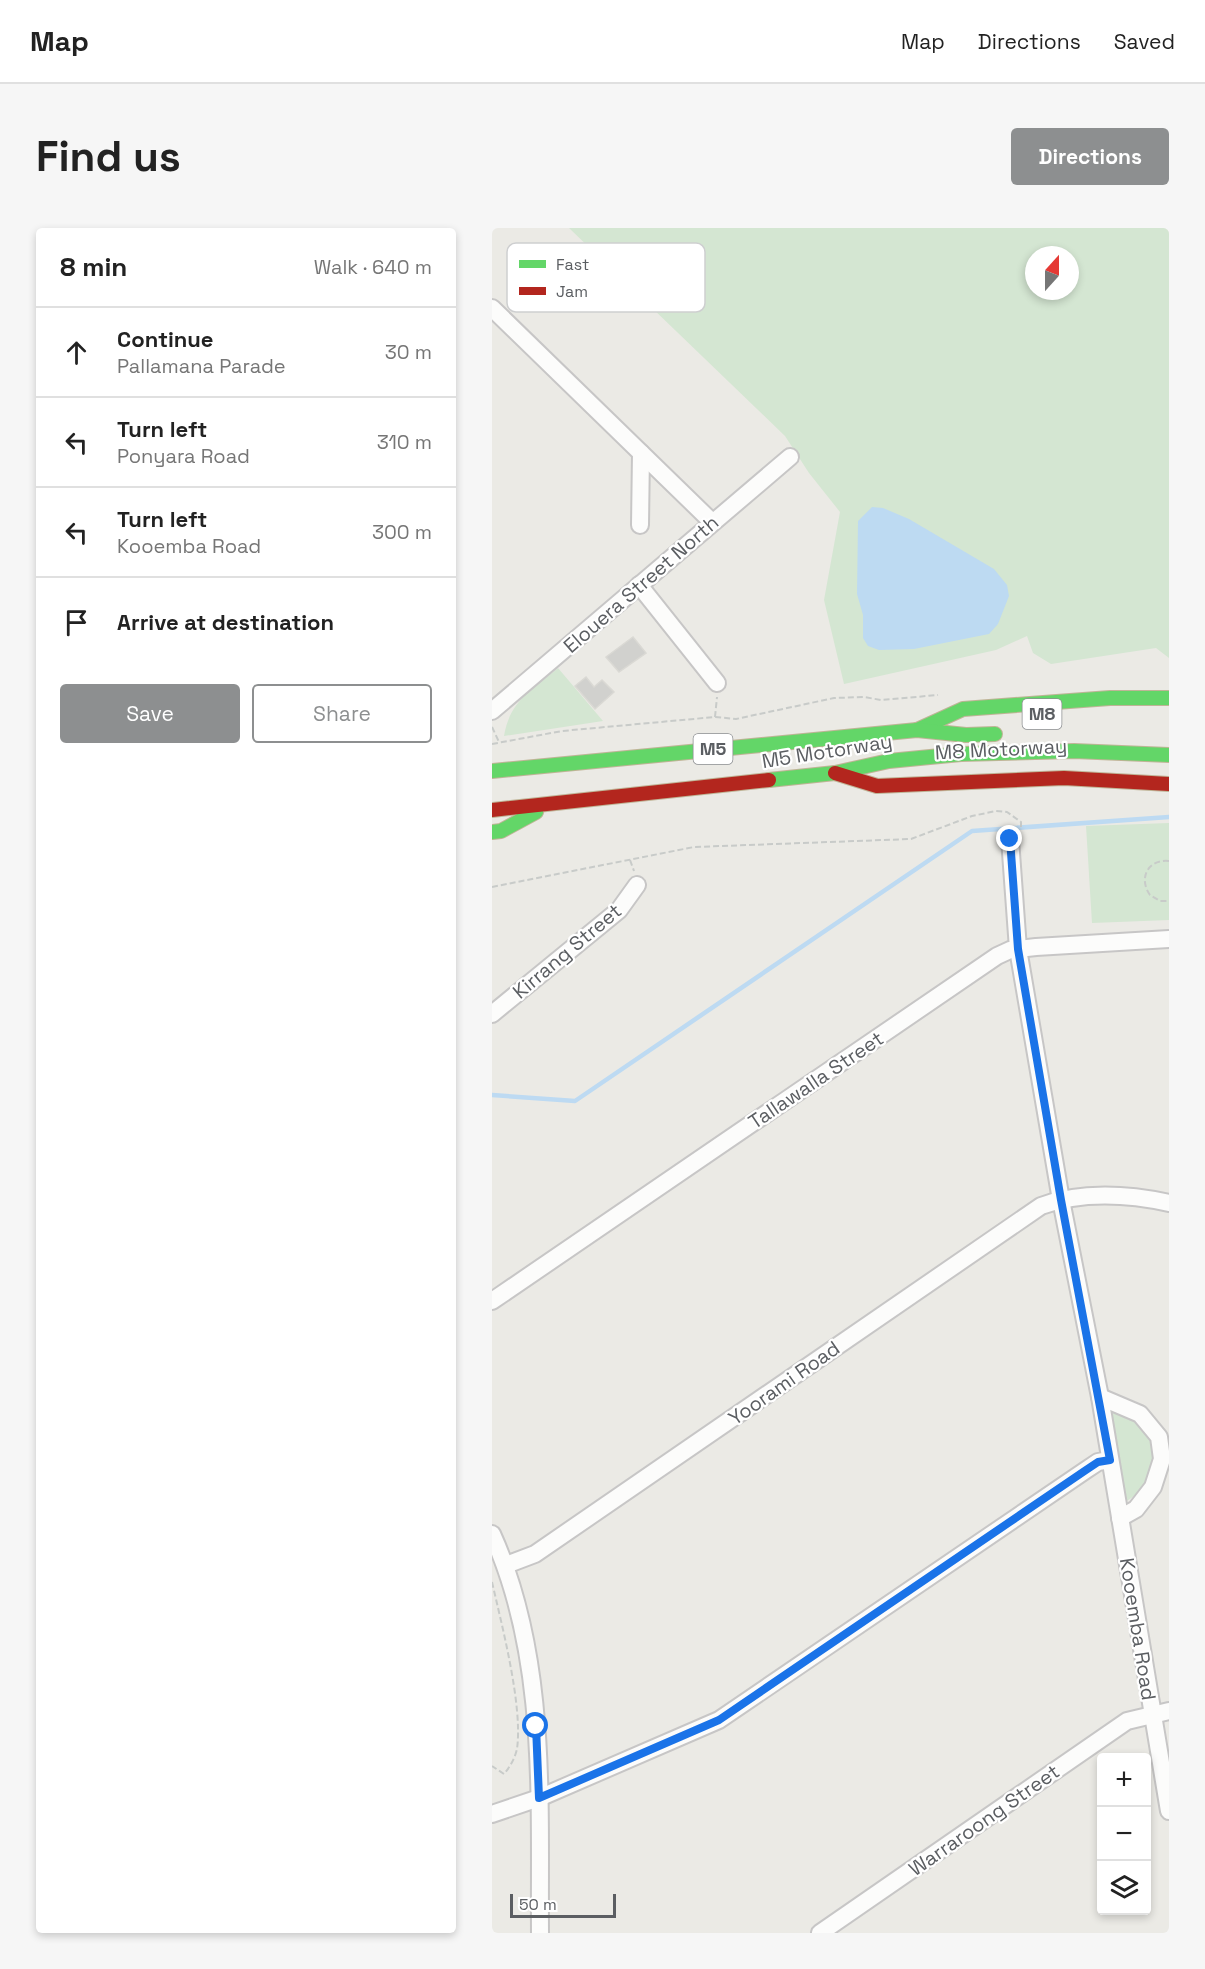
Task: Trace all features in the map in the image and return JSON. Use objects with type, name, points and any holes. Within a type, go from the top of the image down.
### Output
[{"type":"highway","points":[[917,730],[963,709],[1110,698],[1169,698]]},
{"type":"highway","name":"M8 Motorway","points":[[917,730],[964,718],[1169,712]]},
{"type":"highway","name":"M5 Motorway","points":[[492,770],[917,730],[966,735],[1011,733]]},
{"type":"highway","name":"M5 Motorway","points":[[492,810],[835,773],[871,762],[948,755],[1087,750],[1169,755]]},
{"type":"highway","name":"M8 Motorway","points":[[835,773],[875,776],[964,768],[1064,764],[1169,769]]},
{"type":"highway","points":[[835,773],[878,786],[961,780],[1064,778],[1169,784]]},
{"type":"highway","points":[[492,832],[501,831],[549,804]]},
{"type":"street","points":[[492,308],[712,522]]},
{"type":"street","points":[[640,525],[641,453]]},
{"type":"street","name":"Elouera Street North","points":[[492,711],[790,457]]},
{"type":"street","points":[[639,585],[717,683]]},
{"type":"street","name":"Kooemba Road","points":[[1016,833],[1018,949],[1061,1200],[1100,1396],[1120,1518],[1161,1713],[1169,1811]]},
{"type":"street","name":"Kirrang Street","points":[[492,1014],[620,910],[637,885]]},
{"type":"street","name":"Tallawalla Street","points":[[492,1301],[997,956],[1018,949],[1169,939]]},
{"type":"street","name":"Yoorami Road","points":[[506,1565],[535,1554],[1041,1206],[1061,1200],[1118,1195],[1169,1203]]},
{"type":"street","points":[[1100,1396],[1140,1414],[1159,1437],[1162,1460],[1153,1488],[1136,1509],[1120,1518]]},
{"type":"street","points":[[492,1814],[539,1798],[719,1720],[1098,1462],[1110,1460]]},
{"type":"street","points":[[492,1534],[506,1565],[527,1657],[536,1726],[540,1933]]},
{"type":"street","name":"Warraroong Street","points":[[820,1933],[1127,1721],[1161,1713]]},
{"type":"path","points":[[492,744],[562,731],[715,717],[717,683]]},
{"type":"path","points":[[492,728],[498,742]]},
{"type":"path","points":[[492,887],[694,847],[910,839],[972,816],[996,811],[1007,812],[1021,822],[1016,833]]},
{"type":"path","points":[[1169,861],[1158,861],[1151,865],[1144,879],[1149,895],[1160,901],[1169,901]]},
{"type":"path","points":[[492,1582],[514,1687],[517,1749],[511,1766],[504,1774],[492,1766]]},
{"type":"green space","points":[[569,228],[1169,228],[1169,658],[1156,648],[1051,664],[1033,653],[1027,636],[996,650],[844,684],[824,600],[840,512],[809,473],[785,436],[656,312],[705,312],[705,243],[585,243]]},
{"type":"green space","points":[[558,668],[603,721],[504,736],[511,713],[517,704]]},
{"type":"green space","points":[[1169,823],[1169,920],[1092,923],[1086,826]]},
{"type":"green space","points":[[1109,1412],[1131,1418],[1140,1424],[1151,1438],[1153,1447],[1153,1458],[1146,1480],[1141,1489],[1125,1502]]},
{"type":"water","points":[[872,507],[883,508],[909,519],[994,569],[1007,585],[1009,596],[998,624],[989,634],[914,649],[879,650],[868,646],[863,638],[863,615],[857,594],[858,521]]},
{"type":"building","points":[[633,637],[646,653],[619,672],[606,657]]},
{"type":"building","points":[[586,677],[594,687],[602,680],[614,692],[595,709],[575,686]]},
{"type":"waterway","points":[[492,1095],[575,1101],[972,831],[1169,817]]},
{"type":"traffic: fast","points":[[917,730],[963,709],[1110,698],[1169,698]]},
{"type":"traffic: fast","points":[[492,771],[917,730],[966,735],[995,734]]},
{"type":"traffic: fast","points":[[769,780],[835,773],[889,761],[961,754],[1074,751],[1169,755]]},
{"type":"traffic: fast","points":[[492,832],[501,831],[536,812]]},
{"type":"traffic: jam","points":[[835,773],[877,786],[1064,778],[1169,784]]},
{"type":"traffic: jam","points":[[492,810],[769,780]]},
{"type":"route","points":[[536,1726],[539,1798],[719,1720],[1098,1462],[1110,1460],[1100,1396],[1061,1200],[1018,949],[1010,839]]}]
